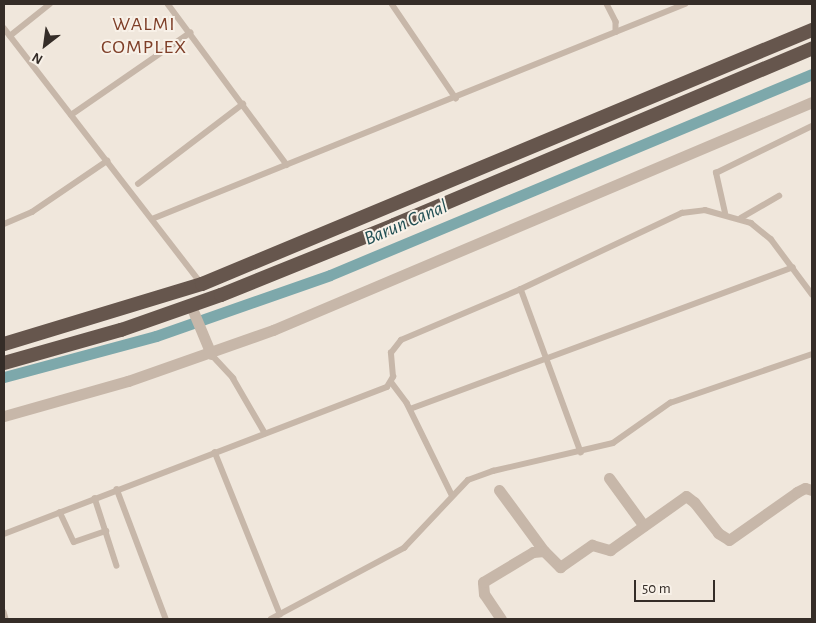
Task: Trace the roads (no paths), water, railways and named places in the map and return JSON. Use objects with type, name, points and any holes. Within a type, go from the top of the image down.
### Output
[{"type":"highway","points":[[4,344],[202,284],[812,30]]},
{"type":"highway","points":[[4,362],[193,311],[812,48]]},
{"type":"street","points":[[4,416],[209,350],[812,102]]},
{"type":"street","points":[[193,311],[209,350]]},
{"type":"street","points":[[609,478],[644,526]]},
{"type":"street","points":[[499,490],[544,552],[560,567],[592,545],[610,550],[686,496],[694,502],[718,533],[729,540],[797,492],[805,488],[812,490]]},
{"type":"street","points":[[501,619],[484,594],[483,582],[523,556],[540,550],[544,552]]},
{"type":"lane","points":[[10,36],[50,4]]},
{"type":"lane","points":[[168,4],[286,165]]},
{"type":"lane","points":[[392,4],[456,98]]},
{"type":"lane","points":[[607,4],[616,22],[616,32]]},
{"type":"lane","points":[[152,219],[686,4]]},
{"type":"lane","points":[[4,28],[202,284]]},
{"type":"lane","points":[[71,115],[190,33]]},
{"type":"lane","points":[[138,184],[243,104]]},
{"type":"lane","points":[[724,213],[716,173],[812,126]]},
{"type":"lane","points":[[4,224],[32,212],[107,161]]},
{"type":"lane","points":[[741,218],[779,196]]},
{"type":"lane","points":[[452,496],[410,409],[392,383],[391,353],[401,340],[521,289],[682,213],[699,210],[724,213],[741,218],[771,240],[812,294]]},
{"type":"lane","points":[[410,409],[793,267]]},
{"type":"lane","points":[[521,289],[580,452]]},
{"type":"lane","points":[[209,350],[233,378],[265,433]]},
{"type":"lane","points":[[270,619],[404,548],[468,480],[480,475],[580,452],[620,439],[670,403],[812,354]]},
{"type":"lane","points":[[4,534],[392,383]]},
{"type":"lane","points":[[215,452],[280,614]]},
{"type":"lane","points":[[118,489],[166,619]]},
{"type":"lane","points":[[95,498],[117,566]]},
{"type":"lane","points":[[60,512],[74,542],[106,531]]},
{"type":"lane","points":[[4,612],[6,619]]},
{"type":"waterway","name":"Barun Canal","points":[[4,377],[156,336],[330,275],[812,74]]},
{"type":"district","name":"WALMI COMPLEX","points":[[144,36]]}]
